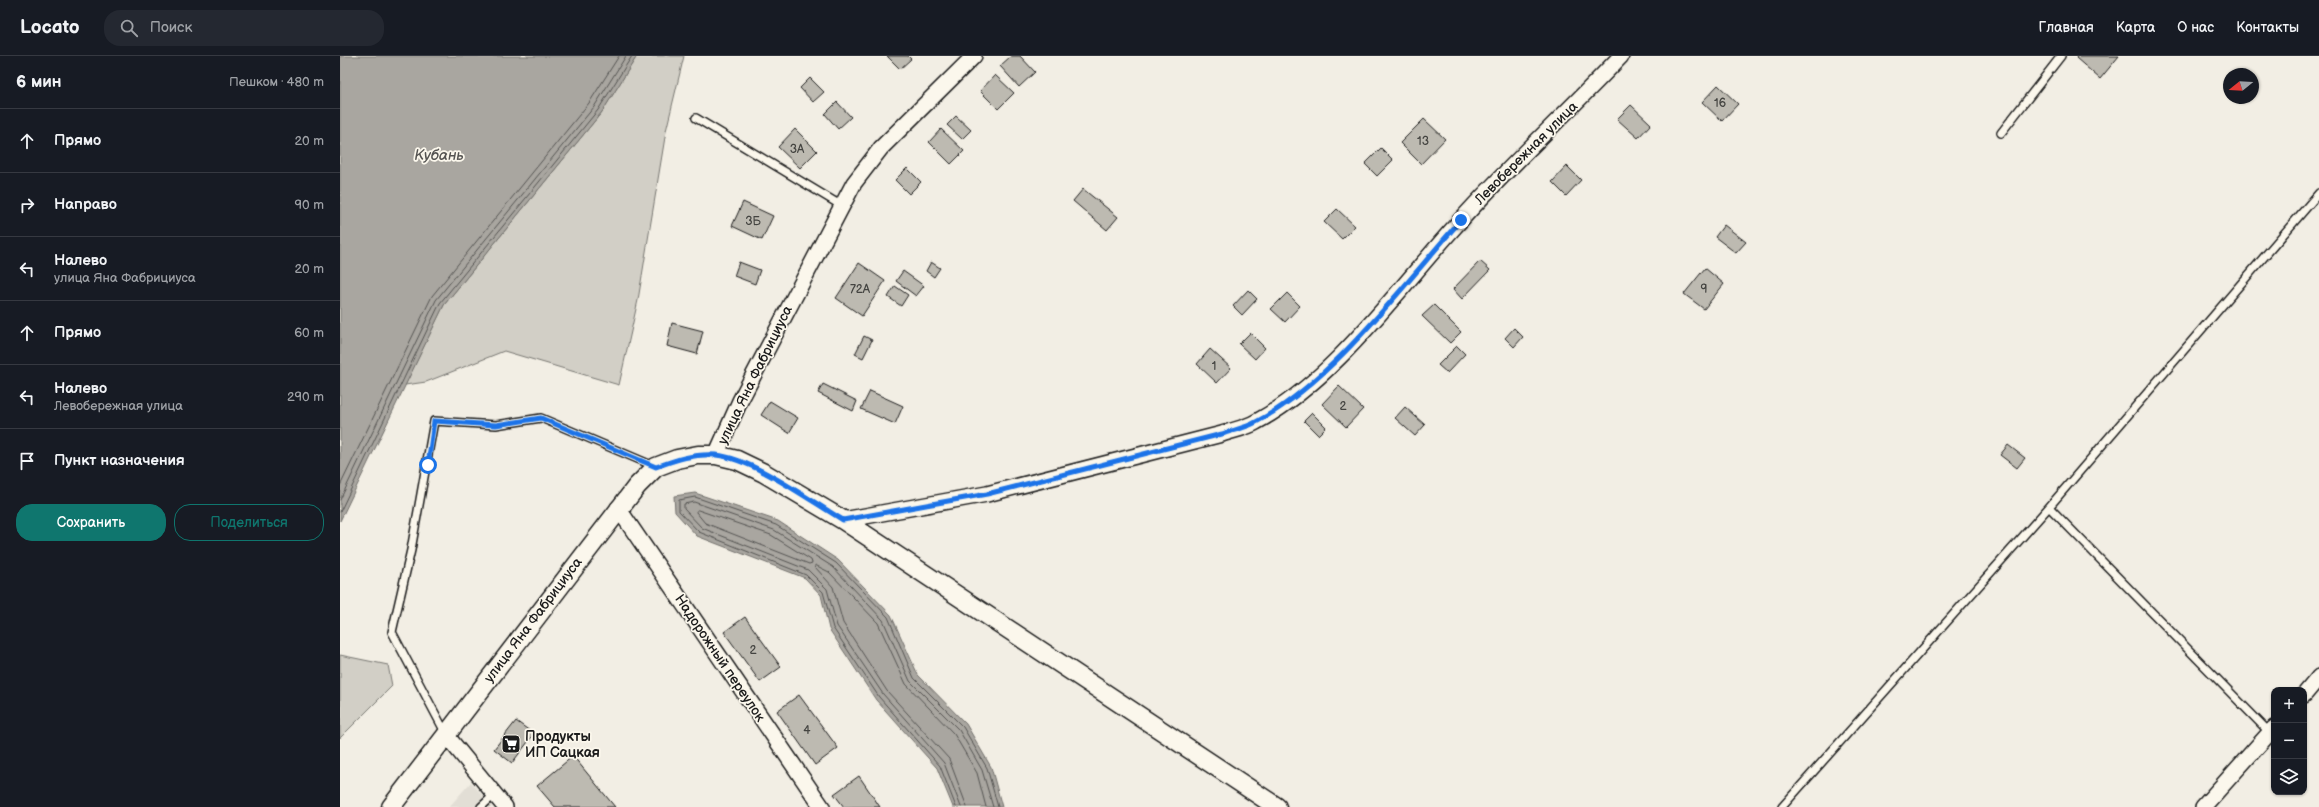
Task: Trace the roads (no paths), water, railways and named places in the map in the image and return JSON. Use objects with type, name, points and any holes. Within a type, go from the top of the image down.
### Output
[{"type":"street","name":"улица Яна Фабрициуса","points":[[391,807],[618,508],[637,486],[656,467],[677,459],[698,455],[716,455],[743,394],[854,183],[881,148],[974,56]]},
{"type":"street","name":"Левобережная улица","points":[[843,520],[987,494],[1222,434],[1256,422],[1292,398],[1324,372],[1362,332],[1461,220],[1621,56]]},
{"type":"street","points":[[716,455],[737,460],[764,473],[843,520],[1277,807]]},
{"type":"street","name":"Надорожный переулок","points":[[618,508],[822,807]]},
{"type":"street","points":[[2307,691],[2319,677]]},
{"type":"street","points":[[2203,807],[2271,732]]},
{"type":"street","points":[[446,735],[505,807]]},
{"type":"lane","points":[[2001,132],[2061,56]]},
{"type":"lane","points":[[696,118],[842,206]]},
{"type":"lane","points":[[1782,807],[2049,507],[2319,193]]},
{"type":"lane","points":[[446,735],[392,632],[411,550],[434,421],[496,425],[541,418],[656,467]]},
{"type":"lane","points":[[2049,507],[2271,730]]},
{"type":"lane","points":[[481,807],[494,794]]},
{"type":"water","name":"Кубань","points":[[340,56],[637,56],[602,112],[444,305],[340,521]]},
{"type":"water","points":[[695,493],[778,521],[838,560],[891,615],[918,675],[966,724],[991,767],[1002,807],[953,807],[937,768],[876,700],[829,629],[821,595],[805,578],[697,536],[675,512],[674,496]]},
{"type":"place","name":"Продукты ИП Сацкая","points":[[511,744]]}]
